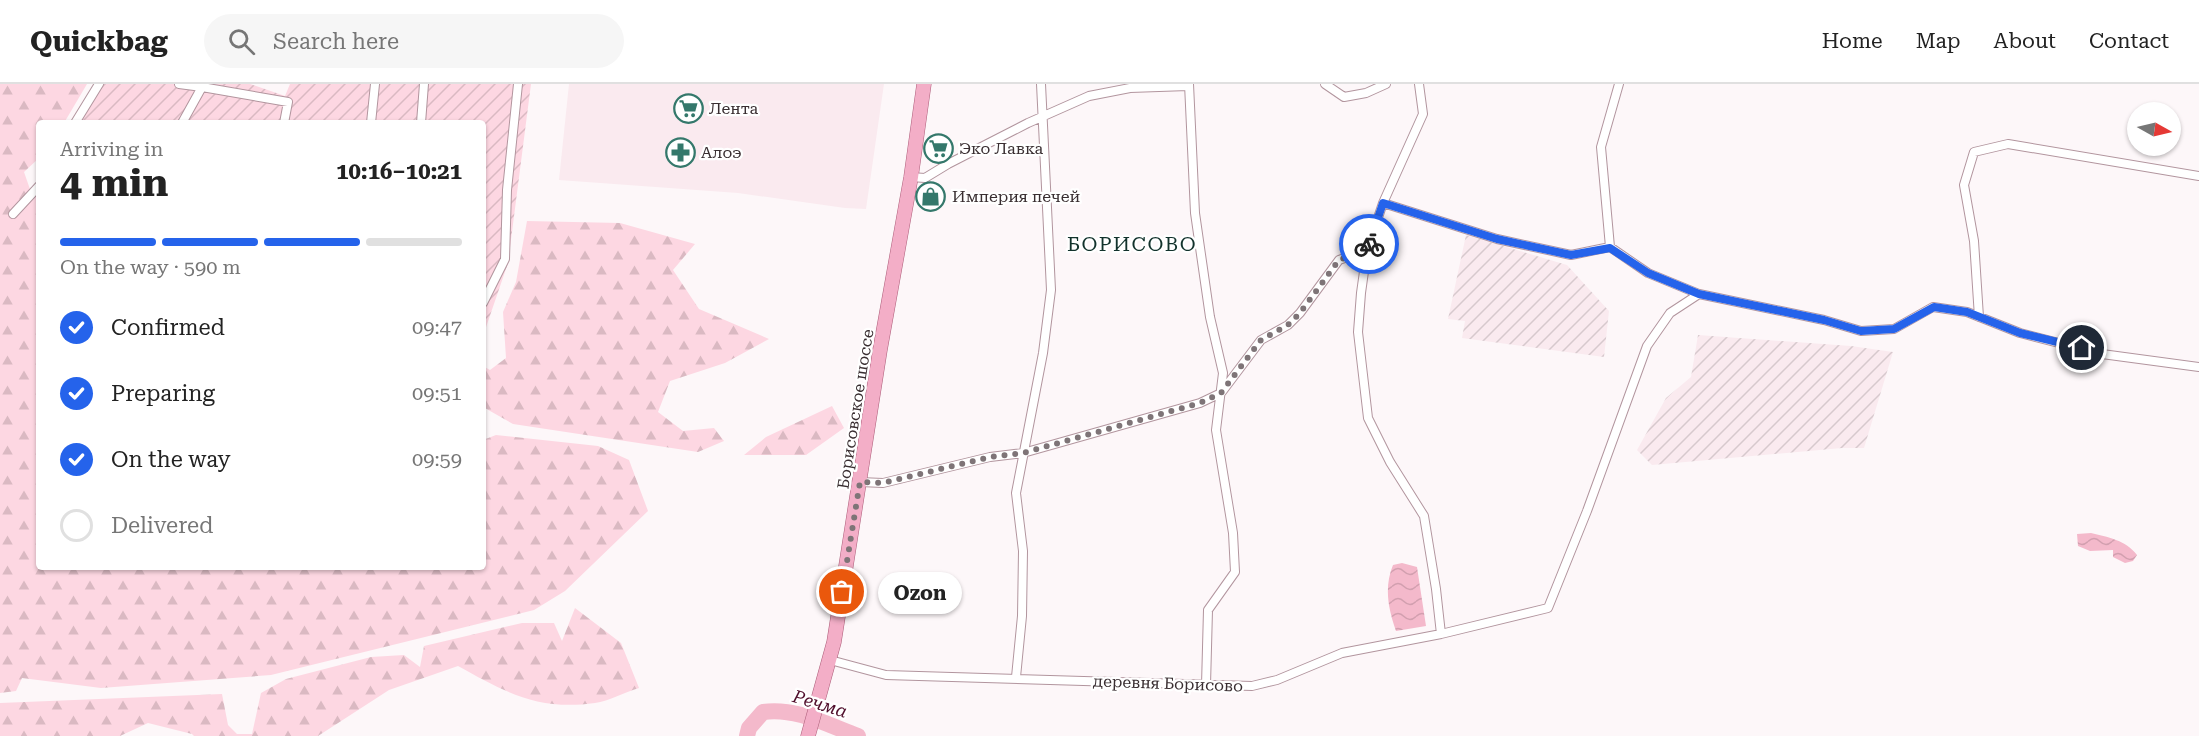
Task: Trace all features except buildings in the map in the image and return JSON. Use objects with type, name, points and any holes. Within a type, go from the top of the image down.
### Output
[{"type":"main road","name":"Борисовское шоссе","points":[[808,736],[830,660],[880,350],[911,177],[924,84]]},
{"type":"street","points":[[77,120],[99,84]]},
{"type":"street","points":[[179,84],[288,102],[285,120]]},
{"type":"street","points":[[371,120],[375,84]]},
{"type":"street","points":[[421,120],[424,84]]},
{"type":"street","points":[[486,297],[505,259],[507,190],[518,84]]},
{"type":"street","points":[[1016,677],[1022,616],[1023,551],[1016,493],[1043,353],[1051,290],[1041,84]]},
{"type":"street","points":[[1325,84],[1344,97],[1366,93],[1386,84]]},
{"type":"street","points":[[1419,84],[1423,114],[1383,203],[1367,250],[1358,332],[1368,418],[1390,462],[1424,516],[1441,634]]},
{"type":"street","points":[[1610,248],[1601,147],[1618,84]]},
{"type":"street","points":[[911,177],[925,178],[948,164],[1089,96],[1130,88],[1189,85],[1195,213],[1210,317],[1223,373],[1216,430],[1233,533],[1235,572],[1208,610],[1206,685]]},
{"type":"street","points":[[184,120],[202,87]]},
{"type":"street","points":[[1979,317],[1974,241],[1964,185],[1974,152],[2008,144],[2199,176]]},
{"type":"street","points":[[13,214],[36,189]]},
{"type":"street","points":[[1383,203],[1497,239],[1571,255],[1610,248],[1648,273],[1699,294],[1824,320],[1861,331],[1894,329],[1934,307],[1967,312],[2020,333],[2102,354],[2199,368]]},
{"type":"street","points":[[860,482],[883,483],[990,457],[1023,453],[1200,403],[1221,393],[1261,340],[1288,325],[1300,313],[1339,260],[1367,250]]},
{"type":"street","name":"деревня Борисово","points":[[830,660],[886,675],[1016,677],[1252,686],[1277,680],[1342,653],[1441,634],[1548,608],[1581,521],[1587,511],[1647,346],[1670,313],[1699,294]]},
{"type":"shaded area","points":[[569,84],[884,84],[866,209],[738,193],[559,180]]},
{"type":"shaded area","points":[[1466,235],[1567,265],[1609,311],[1604,357],[1462,338],[1465,321],[1448,319]]},
{"type":"shaded area","points":[[1698,335],[1851,346],[1893,352],[1864,448],[1652,465],[1637,450],[1666,398],[1691,377]]},
{"type":"green space","points":[[0,84],[87,84],[66,120],[36,120],[36,161],[24,172],[32,195],[36,194],[36,570],[486,570],[486,439],[496,435],[598,446],[629,460],[648,511],[565,591],[534,610],[271,675],[101,688],[22,678],[16,691],[0,693]]},
{"type":"green space","points":[[95,84],[250,84],[285,96],[290,84],[531,84],[508,263],[486,327],[486,120],[74,120]]},
{"type":"green space","points":[[527,221],[620,223],[695,244],[673,270],[699,309],[769,339],[725,363],[670,381],[658,412],[683,431],[714,428],[724,441],[698,452],[513,424],[486,409],[486,368],[490,370],[506,358],[503,312],[516,282]]},
{"type":"green space","points":[[832,406],[844,428],[806,455],[744,455],[766,437]]},
{"type":"green space","points":[[575,608],[621,643],[639,688],[595,703],[575,705],[539,702],[491,684],[458,666],[389,690],[318,736],[194,736],[148,723],[120,736],[0,736],[0,703],[222,694],[228,725],[237,734],[252,734],[261,693],[286,679],[371,657],[404,655],[420,667],[424,646],[522,623],[554,623],[562,641]]},
{"type":"water","points":[[2091,533],[2122,543],[2137,555],[2133,561],[2125,563],[2113,557],[2113,550],[2090,551],[2078,546],[2077,534]]},
{"type":"water","points":[[1402,563],[1417,567],[1426,626],[1396,631],[1389,606],[1388,589],[1393,565]]},
{"type":"waterway","name":"Речма","points":[[747,736],[749,728],[763,712],[775,711],[799,714],[858,736]]},
{"type":"way so far","points":[[842,592],[860,482],[883,483],[990,457],[1023,453],[1200,403],[1221,393],[1261,340],[1288,325],[1300,313],[1339,260],[1367,250],[1369,244]]},
{"type":"place","name":"Лента","points":[[688,108]]},
{"type":"place","name":"Эко Лавка","points":[[938,148]]},
{"type":"place","name":"Алоэ","points":[[680,152]]},
{"type":"place","name":"Империя печей","points":[[931,196]]},
{"type":"place","name":"Ozon","points":[[842,592]]},
{"type":"district","name":"БОРИСОВО","points":[[1132,244]]},
{"type":"route","points":[[1369,244],[1383,203],[1497,239],[1571,255],[1610,248],[1648,273],[1699,294],[1824,320],[1861,331],[1894,329],[1934,307],[1967,312],[2020,333],[2082,348]]}]
